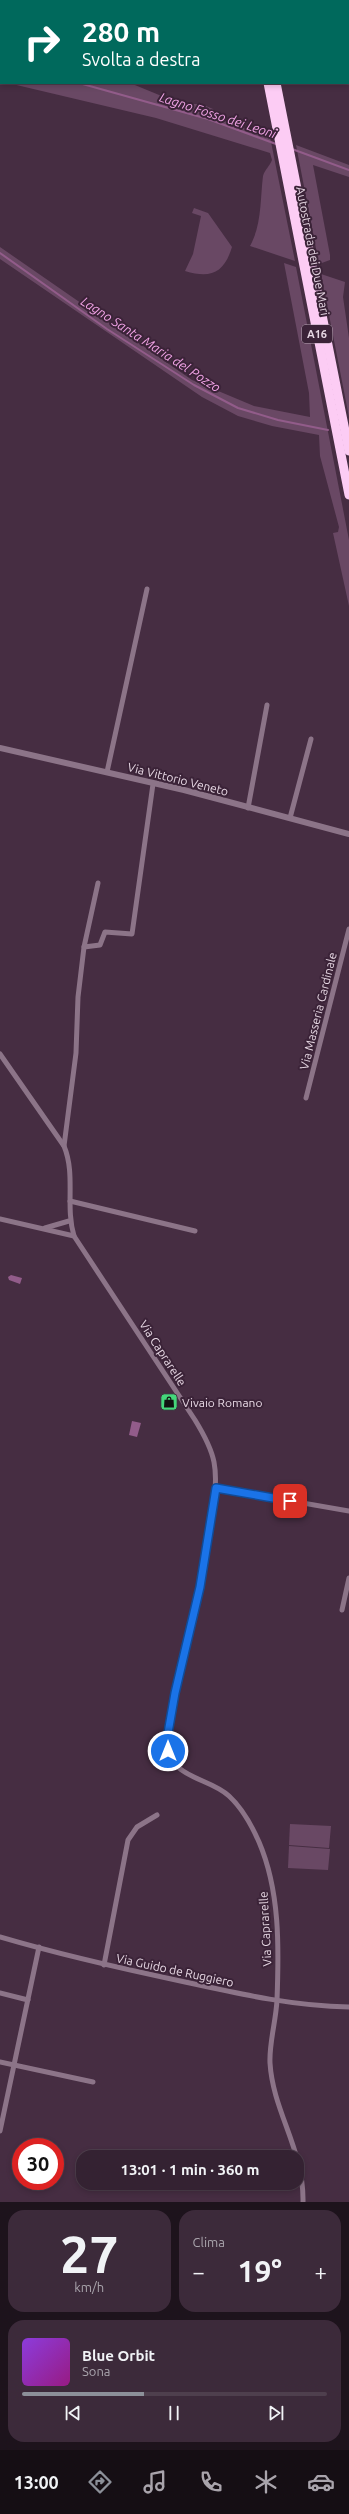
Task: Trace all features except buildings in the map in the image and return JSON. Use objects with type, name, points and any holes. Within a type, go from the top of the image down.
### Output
[{"type":"highway","name":"Autostrada dei Due Mari","points":[[268,84],[295,177],[349,451]]},
{"type":"highway","name":"Autostrada dei Due Mari","points":[[276,84],[286,174],[349,495]]},
{"type":"street","points":[[108,772],[147,589]]},
{"type":"street","points":[[248,808],[267,705]]},
{"type":"street","points":[[290,818],[311,739]]},
{"type":"street","name":"Via Vittorio Veneto","points":[[0,748],[108,772],[349,834]]},
{"type":"street","points":[[84,947],[100,945],[105,932],[132,934],[154,784]]},
{"type":"street","points":[[64,1146],[76,1053],[77,1009],[84,947],[98,884]]},
{"type":"street","name":"Via Masseria Cardinale","points":[[306,1098],[349,929]]},
{"type":"street","points":[[0,1054],[64,1146]]},
{"type":"street","name":"Via Caprarelle","points":[[64,1146],[71,1171],[70,1221],[74,1236],[204,1436],[214,1464],[216,1488],[200,1587],[174,1700],[168,1733],[168,1751],[176,1766],[184,1772],[218,1788],[230,1796],[243,1813],[259,1842],[271,1878],[276,1905],[277,2002],[270,2062],[273,2084],[300,2163],[304,2183],[304,2202]]},
{"type":"street","points":[[70,1201],[195,1231]]},
{"type":"street","points":[[0,1219],[45,1228],[74,1236]]},
{"type":"street","points":[[45,1228],[70,1221]]},
{"type":"street","points":[[216,1488],[349,1511]]},
{"type":"street","points":[[342,1610],[349,1578]]},
{"type":"street","points":[[104,1965],[128,1840],[137,1827],[157,1815]]},
{"type":"street","name":"Via Guido de Ruggiero","points":[[0,1936],[104,1965],[277,2002],[312,2006],[349,2007]]},
{"type":"street","points":[[0,2131],[40,1947]]},
{"type":"street","points":[[0,1994],[28,2000]]},
{"type":"street","points":[[0,2062],[92,2082]]},
{"type":"shaded area","points":[[12,84],[132,84],[181,104],[201,104],[213,109],[219,119],[270,137],[295,261],[250,246],[259,221],[263,176],[272,160],[270,153],[156,118]]},
{"type":"shaded area","points":[[296,145],[349,165],[349,177],[313,165],[330,255],[330,260],[319,264]]},
{"type":"shaded area","points":[[194,208],[208,213],[232,247],[225,263],[215,272],[209,274],[185,271],[193,254],[201,216],[192,213]]},
{"type":"shaded area","points":[[0,247],[192,380],[254,406],[310,417],[309,393],[284,263],[296,267],[349,540],[349,606],[333,533],[338,532],[339,527],[320,456],[319,435],[272,426],[238,416],[202,397],[0,259]]},
{"type":"shaded area","points":[[321,274],[345,282],[343,297],[349,338],[349,417]]},
{"type":"shaded area","points":[[11,1275],[22,1278],[20,1284],[9,1280],[8,1277]]},
{"type":"shaded area","points":[[132,1421],[141,1423],[137,1437],[129,1435]]},
{"type":"shaded area","points":[[290,1824],[331,1826],[329,1848],[289,1845]]},
{"type":"shaded area","points":[[289,1846],[330,1849],[328,1870],[288,1868]]},
{"type":"waterway","name":"Lagno Fosso dei Leoni","points":[[83,84],[208,119],[276,144]]},
{"type":"waterway","name":"Lagno Fosso dei Leoni","points":[[292,149],[349,170]]},
{"type":"waterway","name":"Lagno Santa Maria del Pozzo","points":[[0,253],[107,329],[194,385],[238,408],[278,420],[328,430]]},
{"type":"place","name":"Vivaio Romano","points":[[169,1402]]},
{"type":"route","points":[[168,1751],[168,1733],[175,1693],[189,1626],[200,1587],[216,1488],[290,1501]]}]
